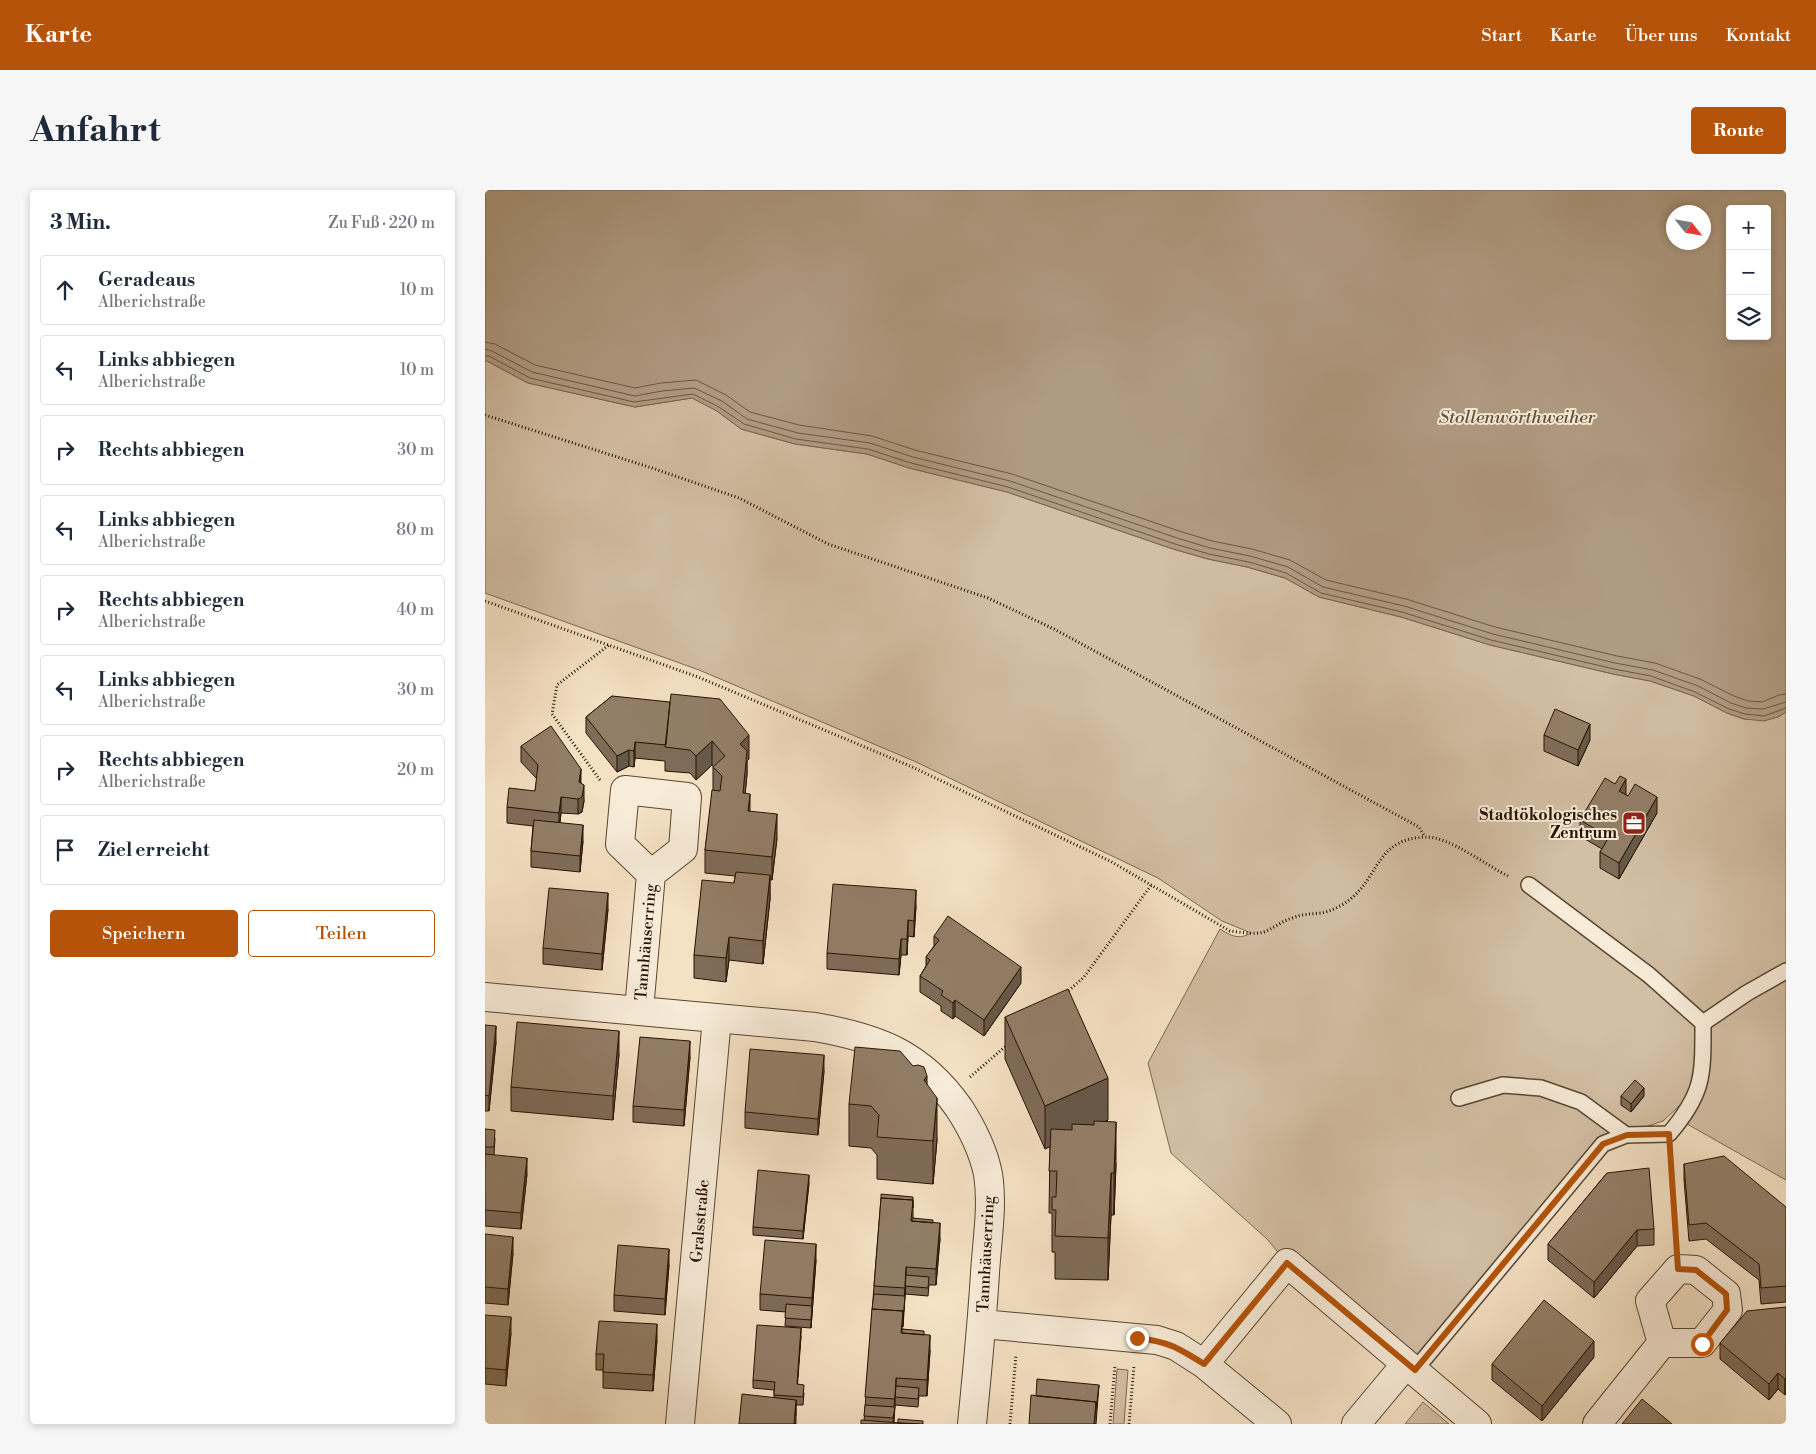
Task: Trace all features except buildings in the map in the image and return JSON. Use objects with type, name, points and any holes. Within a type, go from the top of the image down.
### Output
[{"type":"street","name":"Tannhäuserring","points":[[639,1010],[651,874],[683,849],[687,798],[625,790],[620,844],[651,874]]},
{"type":"street","name":"Tannhäuserring","points":[[485,997],[815,1027],[870,1040],[894,1050],[934,1077],[950,1095],[969,1124],[980,1147],[987,1174],[990,1201],[982,1324],[972,1424]]},
{"type":"street","name":"Gralsstraße","points":[[681,1424],[717,1018]]},
{"type":"street","points":[[1204,1364],[1287,1263],[1477,1424]]},
{"type":"street","points":[[1678,1269],[1696,1270],[1726,1294],[1727,1310],[1702,1344],[1662,1343],[1650,1302],[1678,1269]]},
{"type":"street","points":[[982,1324],[1157,1340],[1176,1346],[1204,1364],[1277,1424]]},
{"type":"street","points":[[1597,1424],[1662,1343]]},
{"type":"street","points":[[1356,1424],[1411,1367]]},
{"type":"lane","points":[[1411,1367],[1603,1144],[1627,1135],[1669,1134],[1683,1119],[1695,1098],[1702,1074],[1703,1024],[1649,975],[1529,885]]},
{"type":"lane","points":[[1703,1024],[1747,993],[1786,971]]},
{"type":"lane","points":[[1459,1098],[1503,1085],[1541,1088],[1581,1102],[1627,1135]]},
{"type":"path","points":[[485,415],[739,498],[828,544],[988,598],[1055,629],[1419,826],[1425,837]]},
{"type":"path","points":[[485,601],[698,677],[910,766],[1110,861],[1230,931],[1264,932],[1290,918],[1307,913],[1323,913],[1342,905],[1356,895],[1382,855],[1402,842],[1425,837],[1443,840],[1498,872],[1529,885]]},
{"type":"path","points":[[609,645],[557,685],[553,714],[605,786],[625,790]]},
{"type":"path","points":[[1062,997],[1084,978],[1152,884]]},
{"type":"path","points":[[950,1095],[1009,1043]]},
{"type":"path","points":[[1669,1134],[1678,1269]]},
{"type":"path","points":[[1010,1424],[1019,1327]]},
{"type":"path","points":[[1110,1424],[1127,1337]]},
{"type":"path","points":[[1127,1337],[1129,1424]]},
{"type":"shaded area","points":[[485,360],[528,383],[635,407],[692,398],[717,411],[741,429],[795,444],[867,454],[909,468],[1007,492],[1173,549],[1285,578],[1319,597],[1401,617],[1490,645],[1650,681],[1694,696],[1727,713],[1744,719],[1778,717],[1786,712],[1786,1180],[1687,1124],[1691,1093],[1663,1121],[1630,1132],[1603,1144],[1415,1370],[1287,1263],[1267,1239],[1171,1153],[1148,1063],[1220,929],[1228,934],[1239,937],[1251,933],[1222,921],[1158,878],[914,761],[699,670],[485,593]]},
{"type":"shaded area","points":[[1117,1369],[1128,1370],[1124,1424],[1113,1424]]},
{"type":"shaded area","points":[[1423,1402],[1449,1424],[1405,1424]]},
{"type":"water","name":"Stollenwörthweiher","points":[[485,190],[1786,190],[1786,712],[1778,717],[1764,721],[1744,719],[1727,713],[1694,696],[1650,681],[1490,645],[1401,617],[1319,597],[1285,578],[1173,549],[1007,492],[909,468],[867,454],[795,444],[741,429],[717,411],[692,398],[635,407],[528,383],[485,360]]},
{"type":"place","name":"Stadtökologisches Zentrum","points":[[1634,823]]},
{"type":"route","points":[[1137,1338],[1157,1340],[1176,1346],[1204,1364],[1287,1263],[1415,1370],[1603,1144],[1627,1135],[1669,1134],[1678,1269],[1696,1270],[1726,1294],[1727,1310],[1702,1344]]}]
